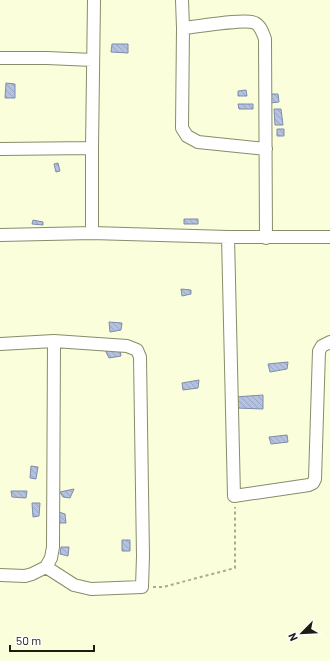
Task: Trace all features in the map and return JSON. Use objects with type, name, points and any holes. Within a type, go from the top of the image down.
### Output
[{"type":"street","points":[[92,233],[94,0]]},
{"type":"street","points":[[182,0],[182,128],[187,136],[198,142],[266,149]]},
{"type":"street","points":[[183,28],[242,21],[255,23],[262,30],[265,39],[266,238]]},
{"type":"street","points":[[0,58],[93,60]]},
{"type":"street","points":[[0,149],[92,148]]},
{"type":"street","points":[[0,235],[92,233],[266,238],[330,237]]},
{"type":"street","points":[[228,237],[234,496],[309,485],[316,479],[319,351],[322,346],[330,342]]},
{"type":"street","points":[[0,575],[25,576],[32,574],[46,567],[51,558],[53,547],[54,341]]},
{"type":"street","points":[[0,344],[54,341],[127,346],[137,350],[140,357],[143,556],[142,587],[91,589],[74,585],[46,567]]},
{"type":"path","points":[[142,587],[163,587],[235,568],[234,496]]},
{"type":"building","points":[[112,44],[128,44],[128,53],[111,52]]},
{"type":"building","points":[[6,83],[15,84],[15,98],[5,98]]},
{"type":"building","points":[[246,90],[247,96],[238,96],[238,91]]},
{"type":"building","points":[[270,94],[278,94],[279,102],[270,103]]},
{"type":"building","points":[[238,104],[253,104],[253,109],[239,109]]},
{"type":"building","points":[[274,109],[281,109],[283,125],[275,125]]},
{"type":"building","points":[[277,129],[284,129],[284,136],[277,136]]},
{"type":"building","points":[[58,163],[60,171],[56,172],[54,164]]},
{"type":"building","points":[[184,219],[198,219],[198,224],[184,224]]},
{"type":"building","points":[[33,220],[43,222],[43,225],[32,224]]},
{"type":"building","points":[[181,289],[191,290],[191,294],[182,296]]},
{"type":"building","points":[[109,322],[122,323],[121,330],[110,332]]},
{"type":"building","points":[[105,350],[120,350],[121,356],[109,358]]},
{"type":"building","points":[[288,362],[287,369],[270,372],[268,364]]},
{"type":"building","points":[[199,380],[198,388],[183,390],[182,383]]},
{"type":"building","points":[[263,395],[263,409],[236,408],[235,397]]},
{"type":"building","points":[[287,435],[288,442],[271,444],[269,437]]},
{"type":"building","points":[[31,466],[38,467],[36,479],[30,478]]},
{"type":"building","points":[[74,489],[70,498],[63,497],[60,492]]},
{"type":"building","points":[[11,491],[27,491],[26,498],[12,497]]},
{"type":"building","points":[[32,503],[40,503],[39,516],[33,517]]},
{"type":"building","points":[[59,512],[65,514],[66,523],[60,523]]},
{"type":"building","points":[[122,540],[130,540],[130,551],[122,551]]},
{"type":"building","points":[[61,547],[69,547],[68,556],[60,554]]}]
